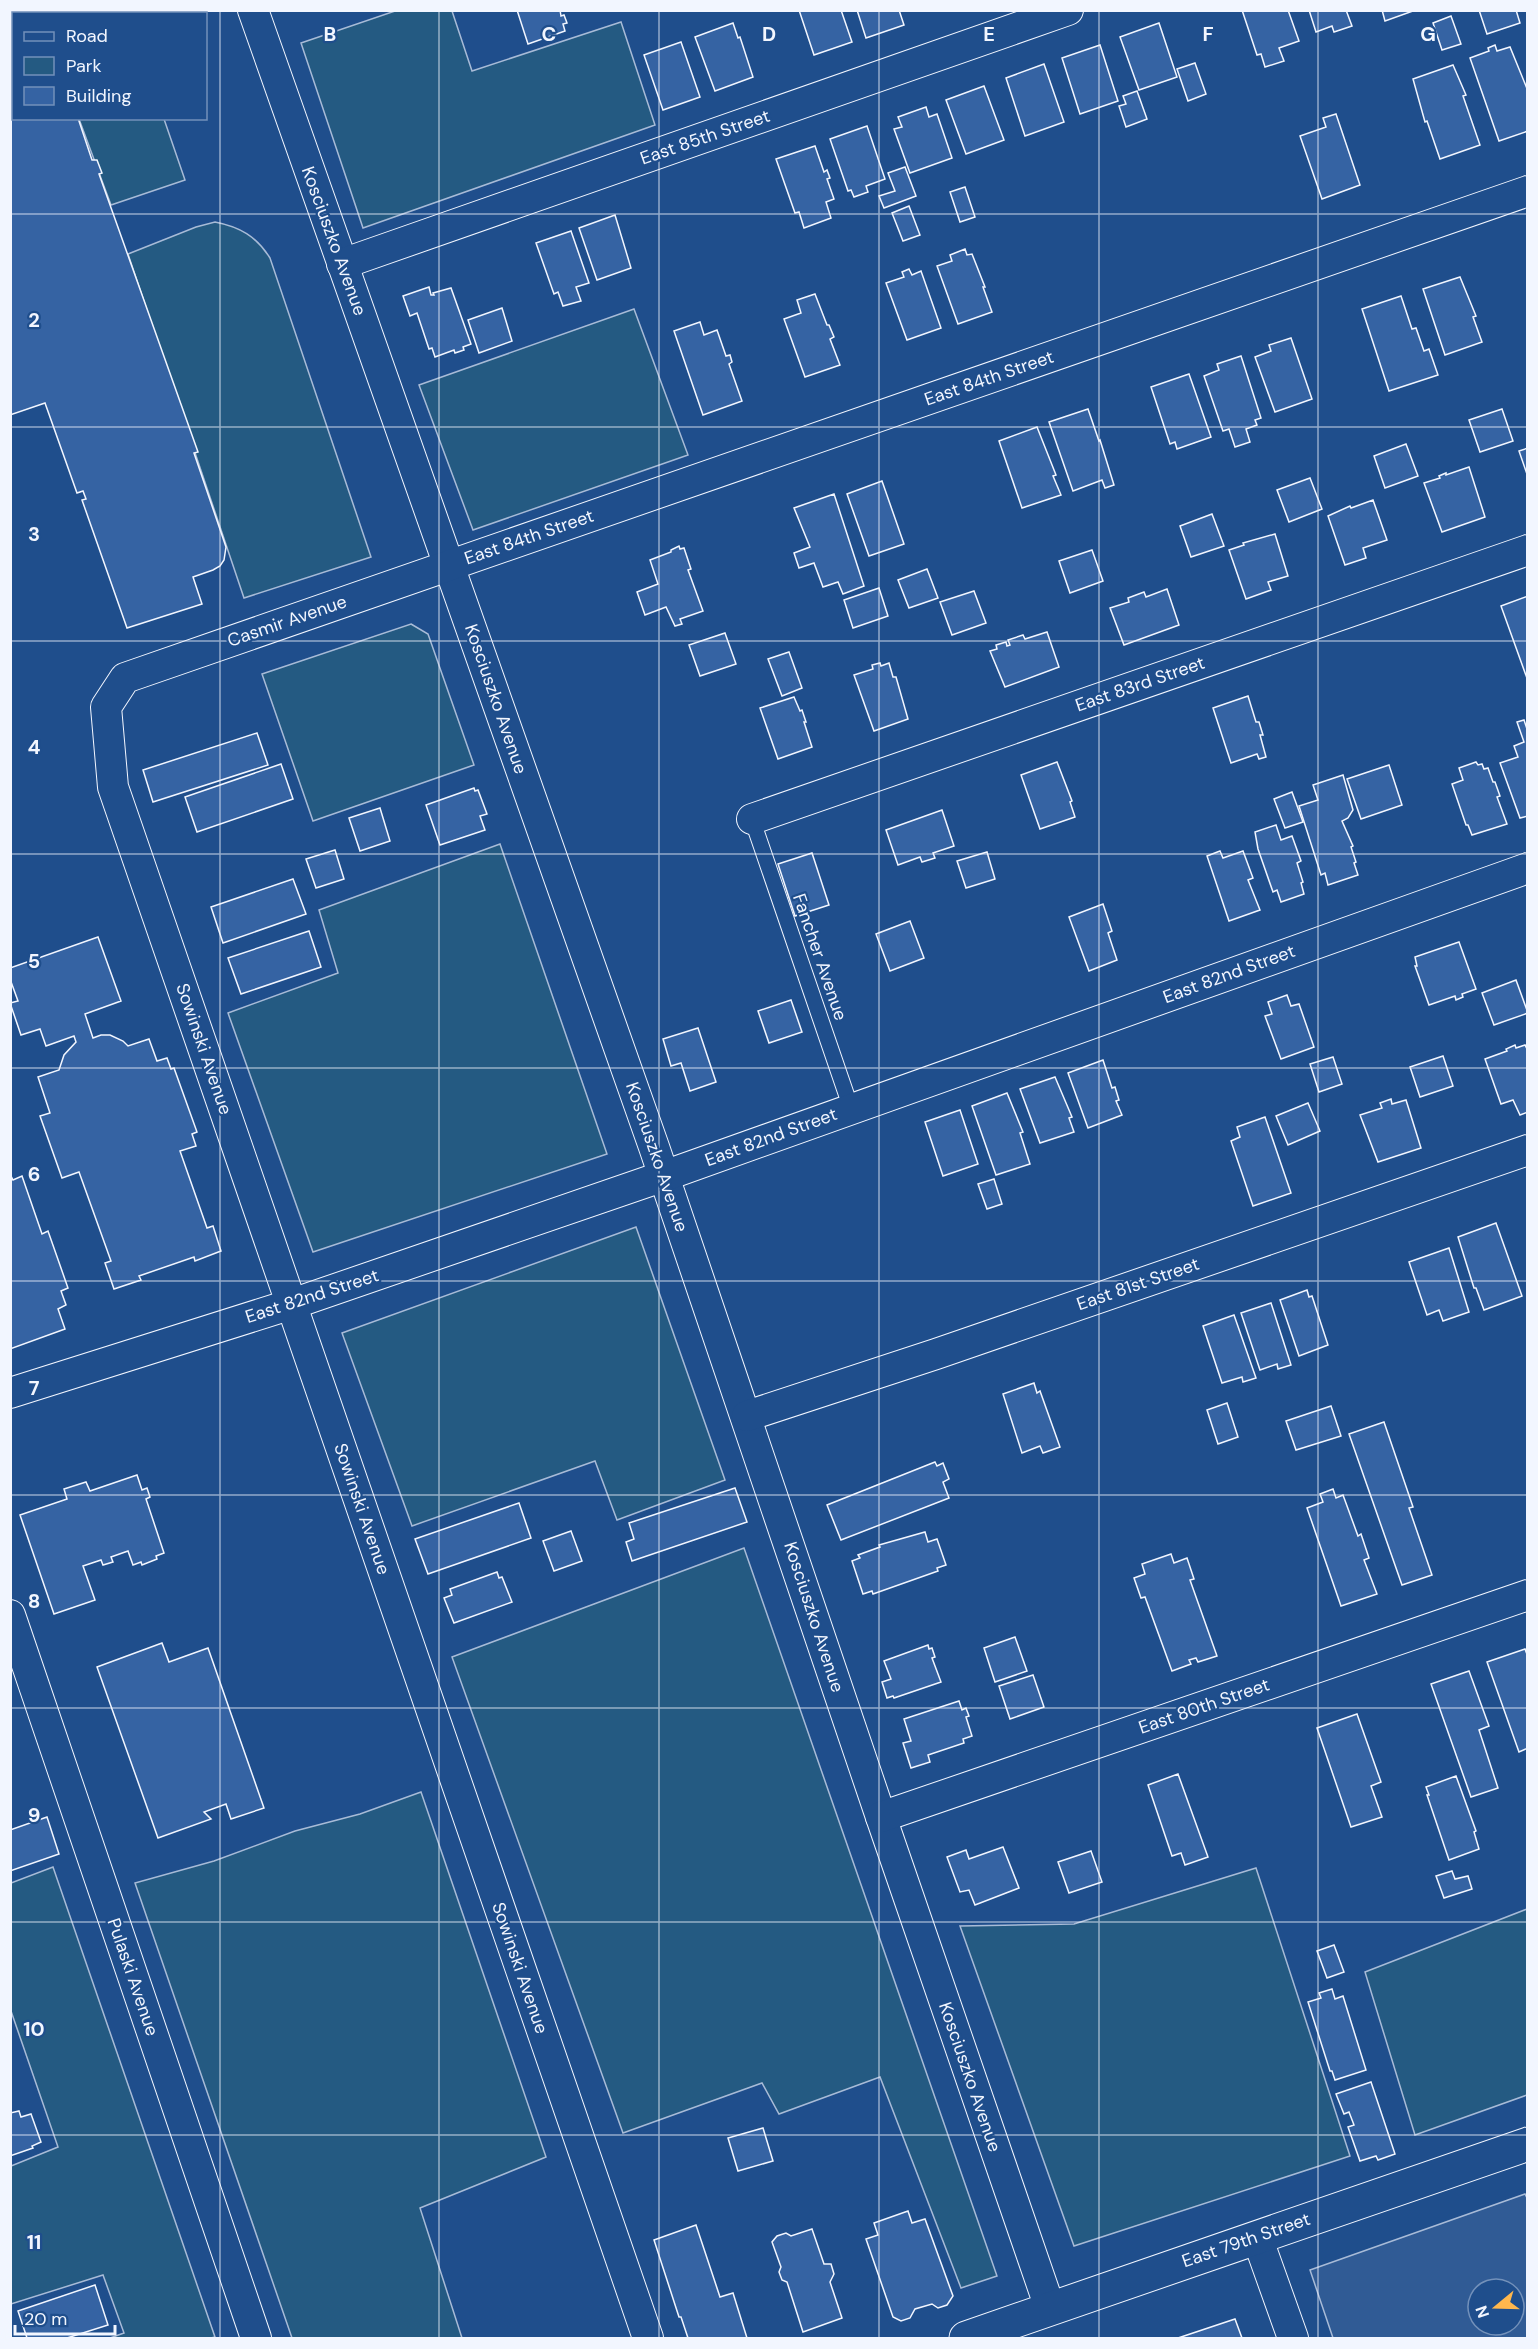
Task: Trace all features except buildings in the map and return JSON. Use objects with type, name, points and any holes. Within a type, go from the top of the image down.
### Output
[{"type":"main road","name":"East 79th Street","points":[[966,2338],[1527,2144]]},
{"type":"street","name":"East 85th Street","points":[[342,264],[1068,10]]},
{"type":"street","name":"Kosciuszko Avenue","points":[[258,12],[342,264],[450,565],[747,1416],[881,1817],[1050,2308]]},
{"type":"street","name":"East 84th Street","points":[[450,565],[1527,190]]},
{"type":"street","name":"East 83rd Street","points":[[752,819],[1527,549]]},
{"type":"street","name":"Casmir Avenue","points":[[125,678],[450,565]]},
{"type":"street","name":"Sowinski Avenue","points":[[125,678],[106,707],[113,787],[648,2338]]},
{"type":"street","name":"East 82nd Street","points":[[10,1394],[292,1304],[664,1176],[1527,867]]},
{"type":"street","name":"East 81st Street","points":[[747,1416],[936,1354],[1527,1150]]},
{"type":"street","name":"East 80th Street","points":[[881,1817],[1527,1595]]},
{"type":"street","name":"Pulaski Avenue","points":[[10,1615],[256,2338]]},
{"type":"street","points":[[1257,2236],[1293,2338]]},
{"type":"lane","name":"Fancher Avenue","points":[[752,819],[851,1108]]},
{"type":"green space","points":[[395,11],[452,11],[472,71],[621,22],[655,125],[363,228],[301,43]]},
{"type":"green space","points":[[79,120],[164,120],[185,180],[111,205]]},
{"type":"green space","points":[[215,222],[247,234],[270,258],[371,557],[244,598],[128,254],[196,227]]},
{"type":"green space","points":[[634,309],[688,455],[473,530],[419,385]]},
{"type":"green space","points":[[411,624],[428,634],[474,765],[313,821],[262,674]]},
{"type":"green space","points":[[500,844],[607,1154],[313,1252],[228,1013],[338,973],[319,910]]},
{"type":"green space","points":[[636,1227],[725,1480],[617,1520],[595,1461],[412,1526],[342,1333]]},
{"type":"green space","points":[[744,1548],[997,2276],[961,2288],[880,2077],[779,2114],[762,2083],[623,2133],[452,1657]]},
{"type":"green space","points":[[421,1792],[546,2157],[420,2208],[462,2338],[292,2338],[135,1883],[214,1861],[295,1831],[360,1814]]},
{"type":"green space","points":[[53,1867],[215,2337],[110,2338],[124,2333],[103,2275],[11,2304],[11,2166],[58,2147],[11,2011],[11,1883]]},
{"type":"green space","points":[[1256,1868],[1350,2156],[1074,2246],[960,1926],[1074,1924]]},
{"type":"green space","points":[[1527,1909],[1527,2095],[1415,2135],[1365,1972]]},
{"type":"shaded area","points":[[1525,2194],[1528,2200],[1527,2338],[1333,2338],[1310,2270]]}]
